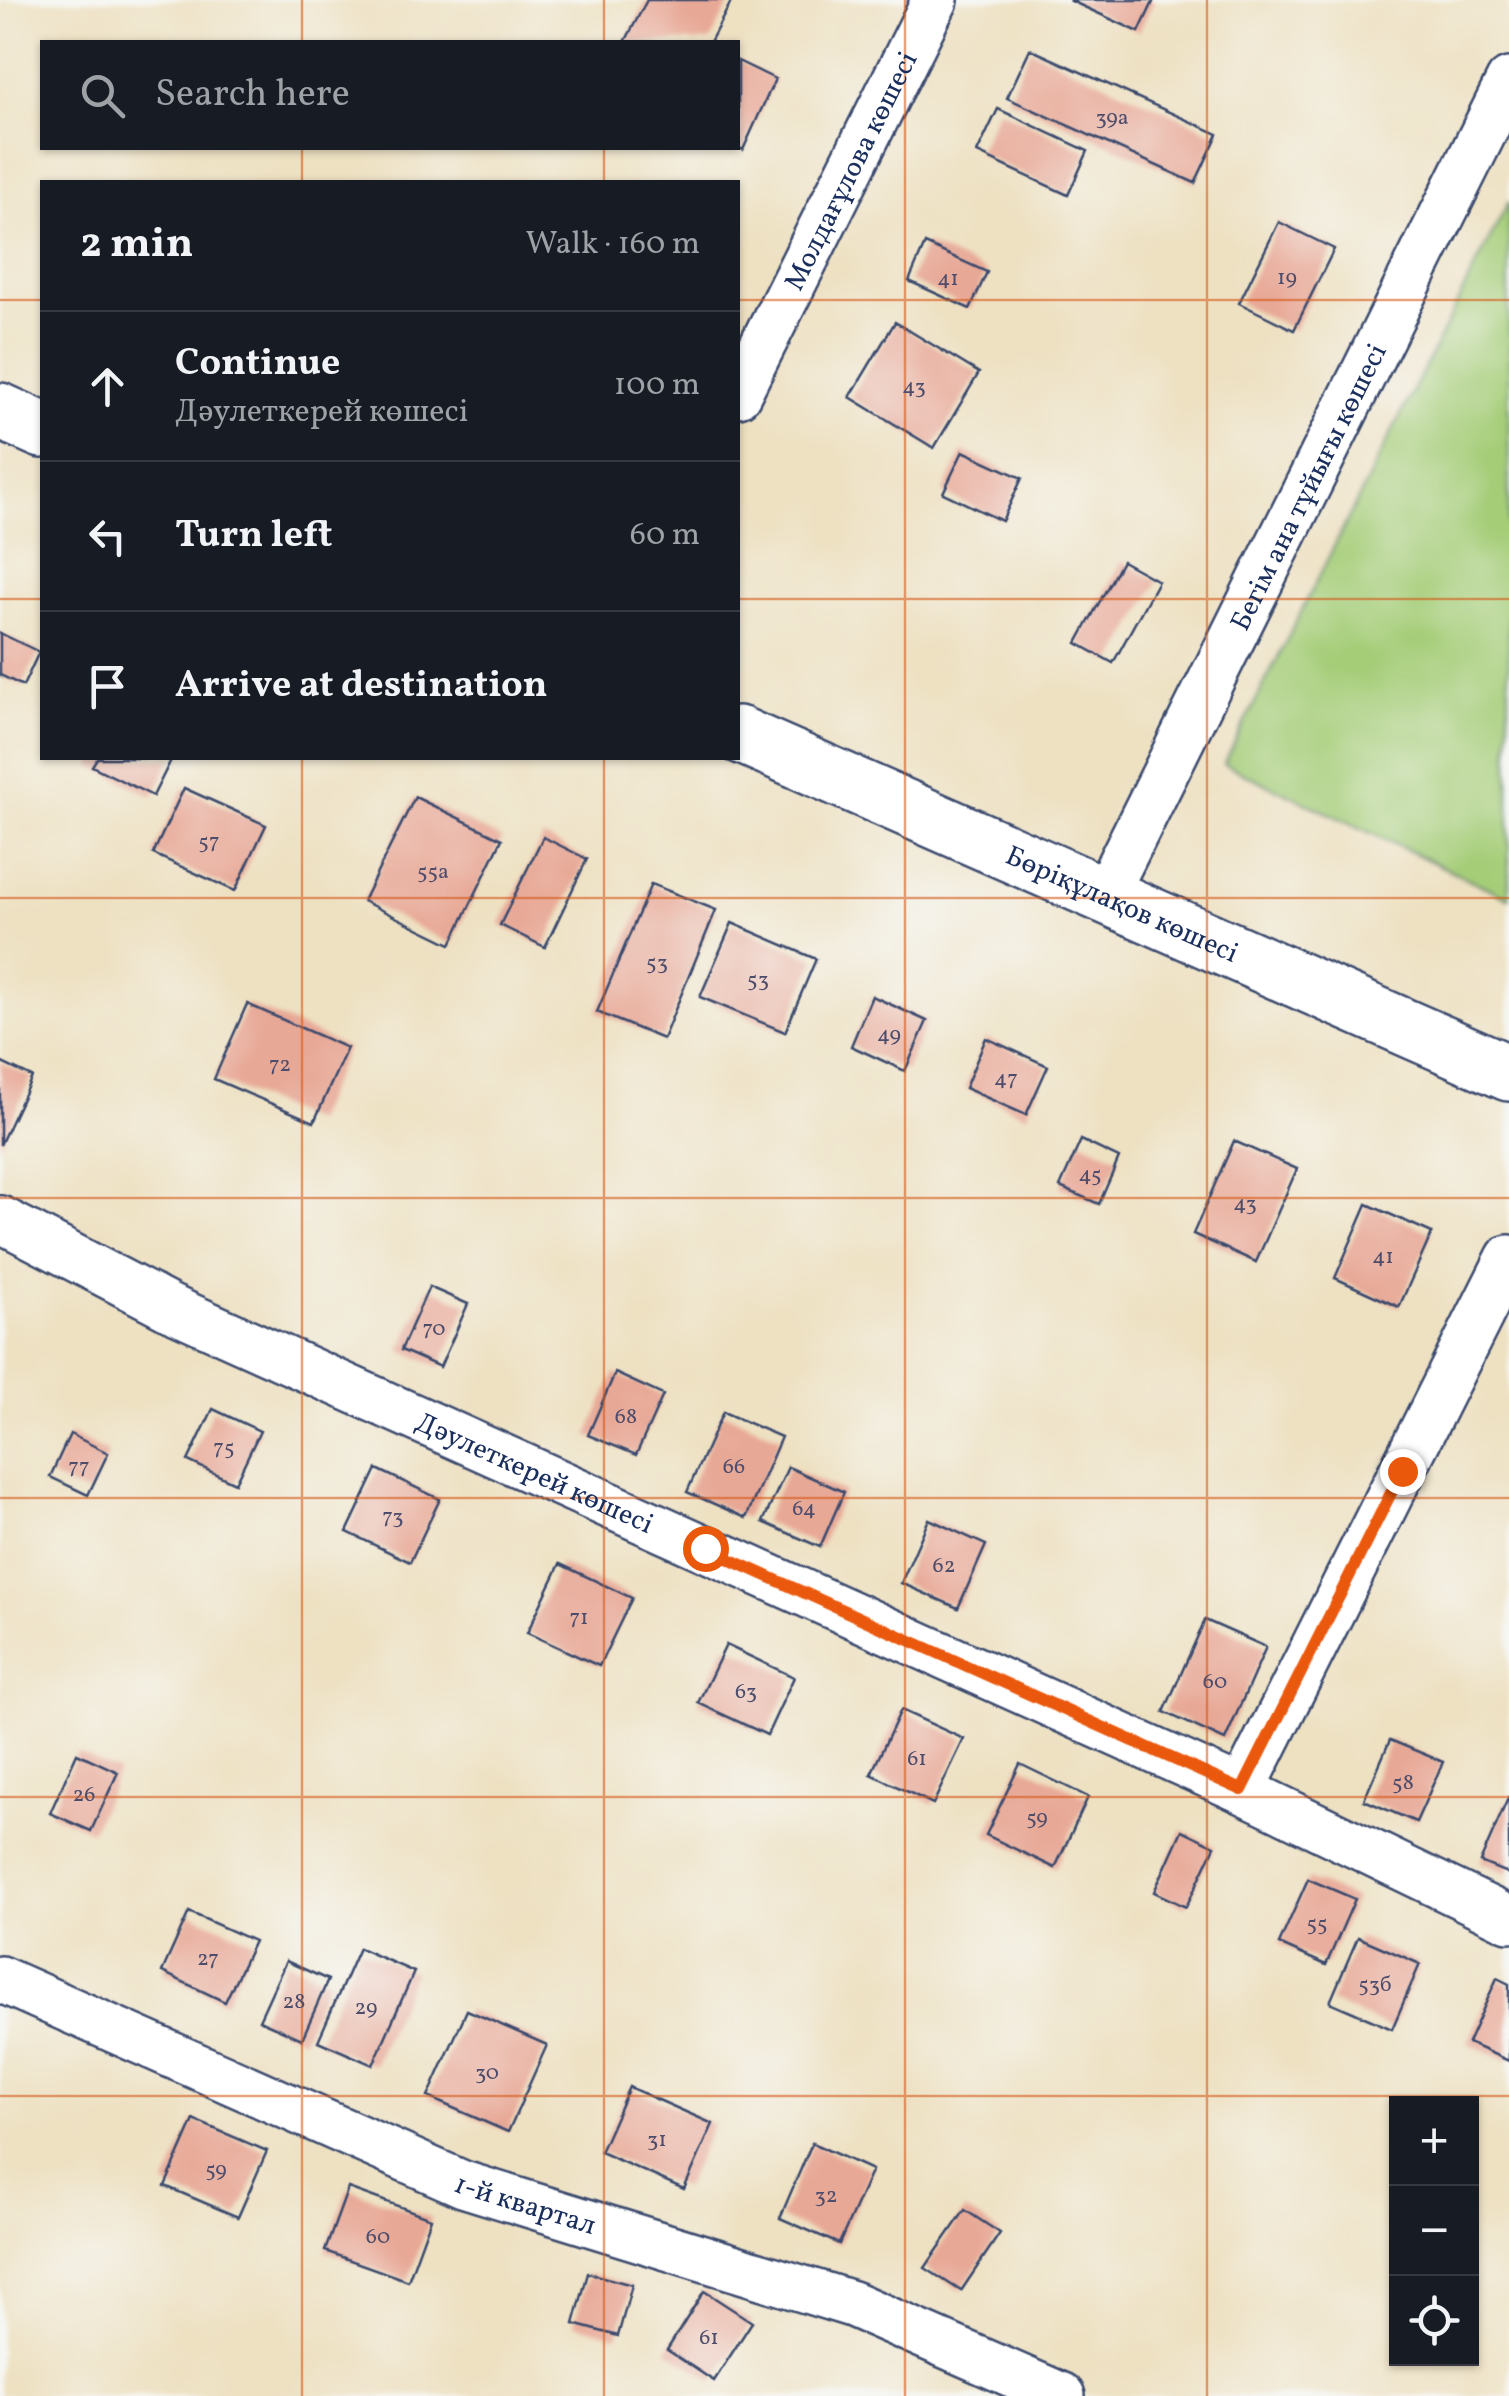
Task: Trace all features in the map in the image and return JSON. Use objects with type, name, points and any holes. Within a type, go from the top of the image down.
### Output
[{"type":"street","name":"Молдағұлова көшесі","points":[[740,390],[935,0]]},
{"type":"street","name":"Бегім ана тұйығы көшесі","points":[[1105,894],[1509,81]]},
{"type":"street","points":[[0,412],[40,429]]},
{"type":"street","name":"Бөріқұлақов көшесі","points":[[740,735],[1509,1074]]},
{"type":"street","name":"Дәулеткерей көшесі","points":[[0,1219],[169,1306],[1242,1790],[1509,1919]]},
{"type":"street","points":[[1242,1790],[1509,1258]]},
{"type":"street","name":"1-й квартал","points":[[0,1979],[464,2184],[852,2304],[1062,2396]]},
{"type":"green space","points":[[1509,201],[1509,898],[1224,764]]},
{"type":"building","points":[[647,0],[732,0],[711,40],[626,40]]},
{"type":"building","points":[[1069,0],[1154,0],[1139,32]]},
{"type":"building","points":[[1030,49],[1218,134],[1195,183],[1007,98]]},
{"type":"building","points":[[740,62],[775,79],[743,150],[740,148]]},
{"type":"building","points":[[998,109],[1088,151],[1068,195],[977,153]]},
{"type":"building","points":[[1279,222],[1334,249],[1294,330],[1239,303]]},
{"type":"building","points":[[925,244],[987,272],[970,309],[909,281]]},
{"type":"building","points":[[895,322],[979,373],[934,448],[850,397]]},
{"type":"building","points":[[963,451],[1022,478],[1002,521],[943,493]]},
{"type":"building","points":[[1122,561],[1158,581],[1113,663],[1077,643]]},
{"type":"building","points":[[0,633],[39,652],[23,686],[0,675]]},
{"type":"building","points":[[96,760],[171,760],[153,796],[92,766]]},
{"type":"building","points":[[184,788],[266,825],[235,891],[153,854]]},
{"type":"building","points":[[415,797],[502,839],[451,944],[363,901]]},
{"type":"building","points":[[543,837],[587,859],[545,947],[500,925]]},
{"type":"building","points":[[651,884],[716,910],[663,1039],[597,1012]]},
{"type":"building","points":[[732,923],[816,959],[785,1032],[700,997]]},
{"type":"building","points":[[872,996],[927,1021],[905,1071],[851,1046]]},
{"type":"building","points":[[247,1004],[347,1048],[314,1122],[214,1079]]},
{"type":"building","points":[[986,1038],[1048,1066],[1026,1115],[965,1088]]},
{"type":"building","points":[[0,1062],[32,1077],[0,1145]]},
{"type":"building","points":[[1081,1140],[1119,1158],[1099,1204],[1060,1187]]},
{"type":"building","points":[[1234,1141],[1297,1169],[1256,1262],[1193,1234]]},
{"type":"building","points":[[1367,1204],[1432,1233],[1399,1307],[1335,1278]]},
{"type":"building","points":[[429,1287],[468,1304],[440,1367],[401,1350]]},
{"type":"building","points":[[615,1373],[663,1395],[636,1455],[588,1435]]},
{"type":"building","points":[[213,1409],[260,1431],[235,1483],[188,1461]]},
{"type":"building","points":[[723,1412],[781,1437],[746,1518],[687,1492]]},
{"type":"building","points":[[70,1434],[108,1453],[88,1495],[50,1477]]},
{"type":"building","points":[[788,1467],[844,1492],[820,1547],[763,1522]]},
{"type":"building","points":[[377,1469],[440,1499],[410,1562],[347,1532]]},
{"type":"building","points":[[929,1519],[986,1545],[958,1608],[901,1583]]},
{"type":"building","points":[[560,1564],[632,1598],[599,1666],[527,1633]]},
{"type":"building","points":[[1205,1620],[1266,1647],[1225,1740],[1164,1712]]},
{"type":"building","points":[[726,1645],[794,1677],[767,1735],[698,1703]]},
{"type":"building","points":[[901,1710],[964,1739],[933,1804],[871,1774]]},
{"type":"building","points":[[1390,1740],[1443,1762],[1416,1822],[1364,1800]]},
{"type":"building","points":[[77,1753],[118,1772],[91,1831],[50,1813]]},
{"type":"building","points":[[1020,1764],[1088,1797],[1055,1868],[986,1835]]},
{"type":"building","points":[[1509,1796],[1509,1874],[1480,1862]]},
{"type":"building","points":[[1182,1830],[1215,1846],[1186,1907],[1154,1892]]},
{"type":"building","points":[[1308,1879],[1355,1899],[1326,1965],[1279,1944]]},
{"type":"building","points":[[189,1912],[254,1941],[225,2002],[162,1972]]},
{"type":"building","points":[[1358,1937],[1420,1964],[1392,2029],[1330,2002]]},
{"type":"building","points":[[359,1948],[414,1972],[373,2065],[318,2041]]},
{"type":"building","points":[[286,1961],[328,1980],[302,2039],[259,2020]]},
{"type":"building","points":[[1497,1978],[1509,1984],[1509,2061],[1468,2043]]},
{"type":"building","points":[[467,2010],[547,2045],[508,2132],[428,2097]]},
{"type":"building","points":[[629,2087],[713,2124],[684,2189],[600,2152]]},
{"type":"building","points":[[194,2120],[267,2151],[238,2217],[165,2186]]},
{"type":"building","points":[[812,2143],[872,2170],[839,2244],[780,2218]]},
{"type":"building","points":[[348,2188],[431,2218],[408,2281],[325,2251]]},
{"type":"building","points":[[965,2210],[1000,2233],[961,2291],[925,2268]]},
{"type":"building","points":[[588,2273],[632,2285],[618,2336],[574,2324]]},
{"type":"building","points":[[704,2291],[752,2322],[714,2381],[667,2350]]},
{"type":"route","points":[[705,1548],[1242,1790],[1402,1471]]}]
